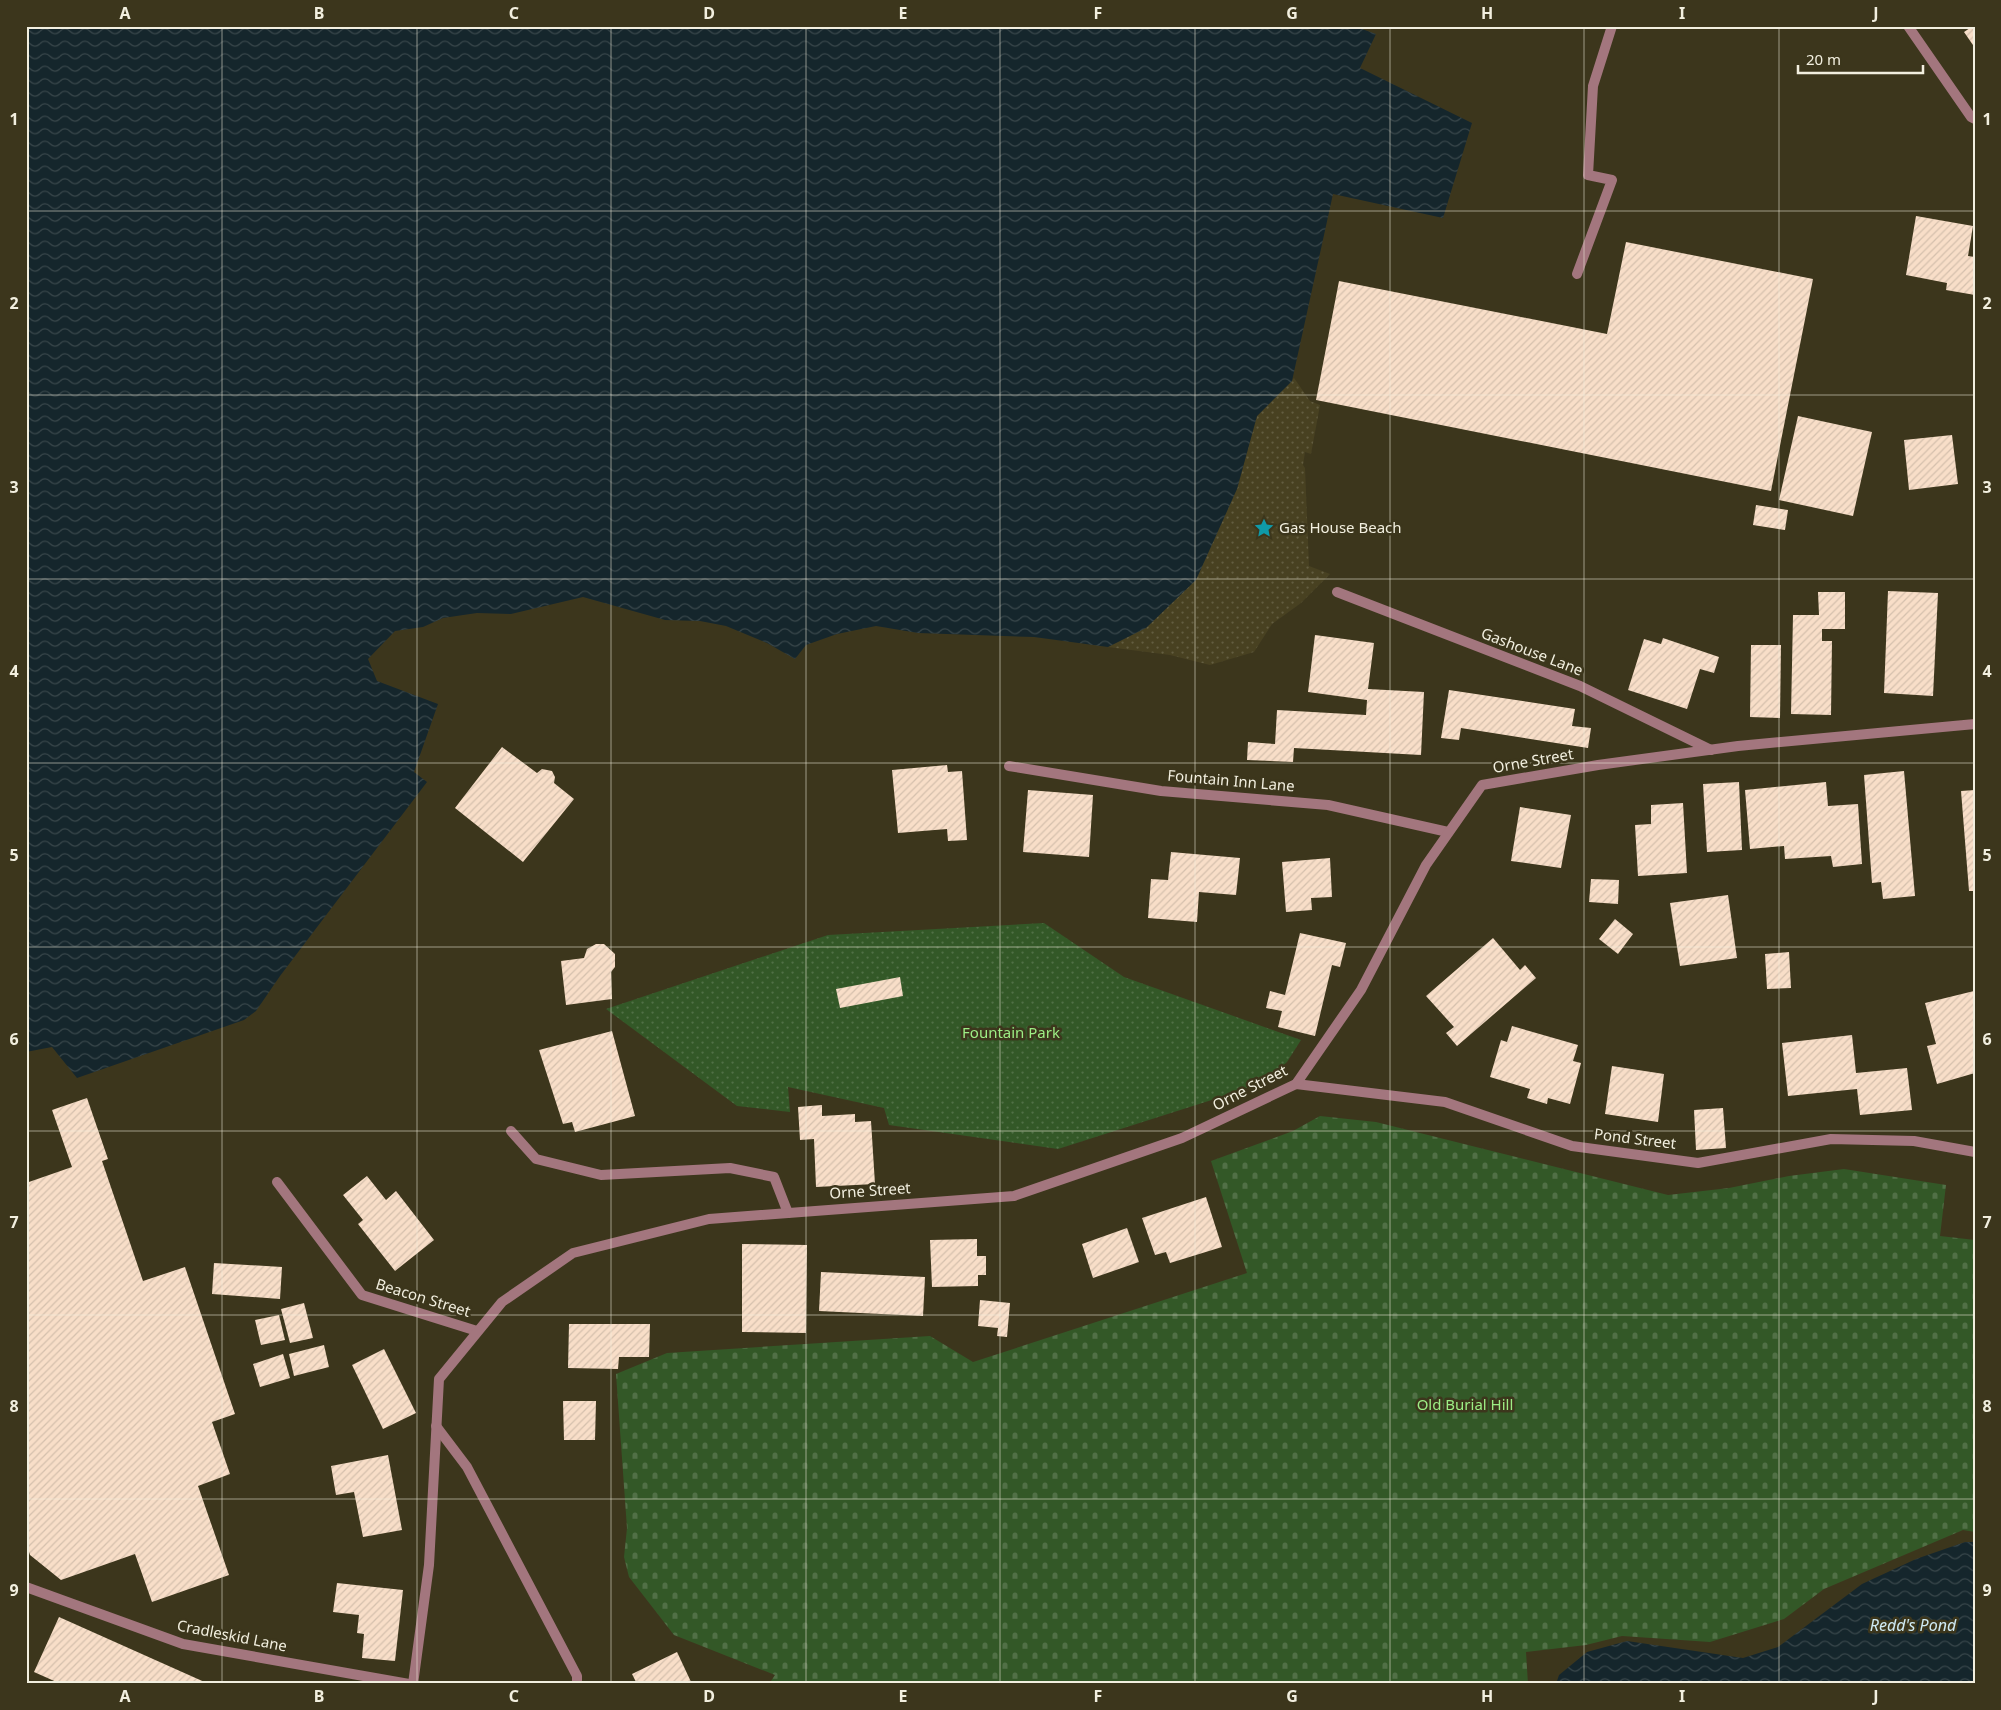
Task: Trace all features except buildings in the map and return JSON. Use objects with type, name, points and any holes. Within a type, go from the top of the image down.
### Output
[{"type":"street","points":[[1577,274],[1612,180],[1588,175],[1593,86],[1612,26]]},
{"type":"street","points":[[1908,26],[1971,117],[1975,119]]},
{"type":"street","name":"Gashouse Lane","points":[[1337,592],[1580,686],[1711,750]]},
{"type":"street","name":"Orne Street","points":[[477,1331],[502,1302],[573,1253],[709,1219],[1014,1196],[1182,1138],[1296,1084],[1361,990],[1426,865],[1482,785],[1598,765],[1711,750],[1975,724]]},
{"type":"street","name":"Fountain Inn Lane","points":[[1009,766],[1161,791],[1328,804],[1448,832]]},
{"type":"street","name":"Pond Street","points":[[1296,1084],[1445,1102],[1572,1146],[1698,1162],[1830,1139],[1914,1141],[1975,1152]]},
{"type":"street","points":[[511,1131],[536,1159],[601,1175],[730,1168],[774,1177],[788,1213]]},
{"type":"street","name":"Beacon Street","points":[[277,1182],[362,1295],[477,1331],[439,1379],[429,1565],[411,1684]]},
{"type":"street","points":[[436,1426],[466,1467],[576,1676],[577,1684]]},
{"type":"street","name":"Cradleskid Lane","points":[[26,1587],[183,1644],[411,1684]]},
{"type":"sand","name":"Gas House Beach","points":[[1294,378],[1310,401],[1320,405],[1311,454],[1305,452],[1303,465],[1305,468],[1309,566],[1330,574],[1301,603],[1272,624],[1254,652],[1210,665],[1170,655],[1108,647],[1146,627],[1237,489],[1257,416]]},
{"type":"green space","name":"Fountain Park","points":[[1044,923],[1124,977],[1301,1040],[1287,1062],[1274,1074],[1243,1090],[1058,1149],[889,1125],[884,1108],[788,1087],[790,1112],[737,1106],[606,1009],[828,935]]},
{"type":"green space","name":"Old Burial Hill","points":[[1320,1116],[1376,1122],[1668,1195],[1729,1188],[1789,1176],[1844,1169],[1946,1185],[1940,1236],[1975,1240],[1975,1532],[1963,1530],[1824,1589],[1784,1619],[1710,1642],[1622,1636],[1586,1645],[1526,1652],[1528,1684],[769,1684],[775,1675],[674,1635],[629,1577],[624,1557],[627,1528],[616,1374],[667,1353],[930,1336],[973,1362],[1247,1273],[1211,1161],[1293,1131]]},
{"type":"water","points":[[26,26],[1362,26],[1362,29],[1376,34],[1360,68],[1472,123],[1443,218],[1333,194],[1292,381],[1257,416],[1237,489],[1196,580],[1146,628],[1108,647],[1034,637],[918,633],[876,626],[837,634],[806,645],[795,659],[767,643],[726,626],[700,621],[665,620],[583,597],[511,614],[477,613],[443,618],[423,627],[395,631],[368,659],[377,681],[438,704],[414,772],[427,782],[280,976],[256,1011],[244,1020],[77,1078],[52,1047],[26,1052]]},
{"type":"water","name":"Redd's Pond","points":[[1965,1542],[1975,1542],[1975,1684],[1556,1684],[1559,1675],[1587,1652],[1627,1641],[1743,1658],[1778,1647],[1862,1584],[1916,1559]]},
{"type":"place","name":"Gas House Beach","points":[[1264,528]]}]
